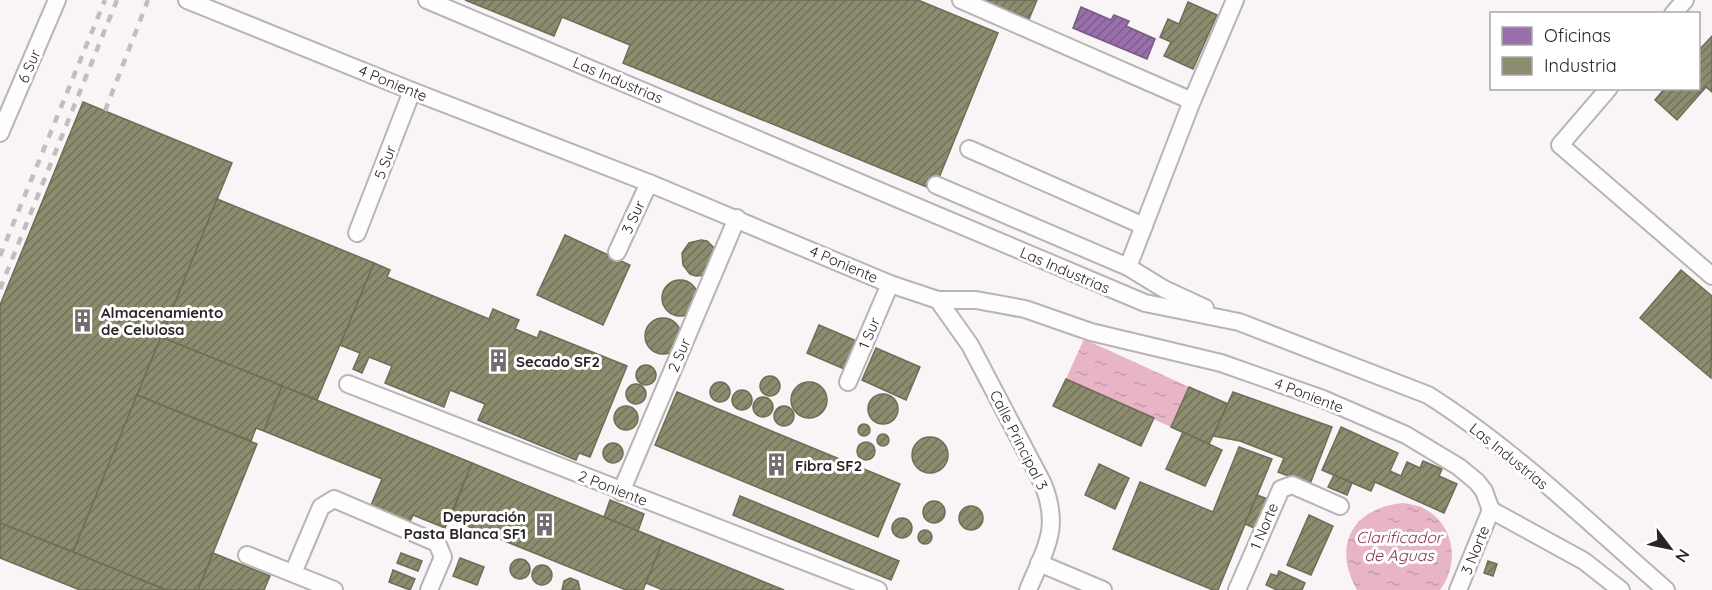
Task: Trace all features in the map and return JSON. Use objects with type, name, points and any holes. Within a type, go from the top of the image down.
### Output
[{"type":"street","name":"6 Sur","points":[[0,133],[57,0]]},
{"type":"street","name":"4 Poniente","points":[[187,0],[737,218],[890,284],[938,300],[976,300],[1024,309],[1091,332],[1221,363],[1323,399],[1406,435],[1459,467],[1484,491],[1491,510]]},
{"type":"street","name":"Las Industrias","points":[[427,0],[1144,303],[1239,322],[1438,401],[1516,459],[1666,590]]},
{"type":"street","points":[[961,0],[1192,101]]},
{"type":"street","points":[[1128,267],[1234,0]]},
{"type":"street","points":[[1675,12],[1684,0]]},
{"type":"street","points":[[1607,90],[1560,145],[1712,276]]},
{"type":"street","name":"5 Sur","points":[[357,233],[412,91]]},
{"type":"street","points":[[969,149],[1144,226]]},
{"type":"street","name":"3 Sur","points":[[617,252],[649,183]]},
{"type":"street","points":[[936,185],[1128,267],[1188,301],[1239,322]]},
{"type":"street","name":"2 Sur","points":[[621,492],[737,218]]},
{"type":"street","name":"1 Sur","points":[[848,382],[890,284]]},
{"type":"street","name":"Calle Principal 3","points":[[938,300],[970,345],[1043,484],[1050,503],[1052,522],[1049,537],[1028,590]]},
{"type":"street","name":"2 Poniente","points":[[348,384],[878,590]]},
{"type":"street","name":"1 Norte","points":[[1237,590],[1281,489],[1292,485],[1340,506]]},
{"type":"street","points":[[293,573],[321,507],[334,499],[437,543],[443,557],[429,590]]},
{"type":"street","points":[[1491,510],[1584,561],[1621,590]]},
{"type":"street","name":"3 Norte","points":[[1458,590],[1491,510]]},
{"type":"street","points":[[247,555],[334,590]]},
{"type":"street","points":[[1040,563],[1103,590]]},
{"type":"water","points":[[1084,339],[1189,387],[1171,427],[1066,379]]},
{"type":"water","name":"Clarificador de Aguas","points":[[1403,503],[1421,507],[1432,514],[1447,532],[1452,555],[1447,579],[1440,590],[1357,590],[1346,559],[1351,532],[1359,521],[1371,513],[1385,506]]},
{"type":"building: Oficinas","points":[[1081,7],[1111,20],[1114,15],[1129,21],[1126,26],[1155,39],[1147,59],[1073,28]]},
{"type":"building: Industria","points":[[465,0],[918,0],[998,33],[934,190],[623,63],[630,45],[562,17],[554,36]]},
{"type":"building: Industria","points":[[984,0],[1037,0],[1029,19]]},
{"type":"building: Industria","points":[[1188,2],[1217,15],[1193,69],[1164,56],[1171,42],[1160,37],[1168,19],[1179,24]]},
{"type":"building: Industria","points":[[1712,36],[1712,92],[1706,87],[1677,120],[1655,100],[1663,90],[1700,90],[1700,49]]},
{"type":"building: Industria","name":"Almacenamiento de Celulosa","points":[[83,102],[232,163],[73,552],[0,523],[0,305]]},
{"type":"building: Industria","points":[[217,199],[374,263],[317,400],[161,337]]},
{"type":"building: Industria","points":[[565,235],[630,265],[603,325],[537,295]]},
{"type":"building: Industria","points":[[707,241],[716,250],[707,275],[696,276],[690,274],[683,265],[682,253],[689,243]]},
{"type":"building: Industria","name":"Secado SF2","points":[[374,263],[390,270],[387,277],[489,319],[493,309],[519,320],[515,329],[537,338],[540,331],[627,366],[590,457],[579,453],[576,460],[478,420],[485,404],[450,390],[444,407],[385,383],[392,366],[369,357],[362,373],[353,369],[360,353],[340,345]]},
{"type":"building: Industria","points":[[1681,270],[1712,296],[1711,378],[1640,318]]},
{"type":"building: Industria","points":[[680,280],[693,285],[698,298],[693,311],[680,316],[667,311],[662,298],[667,285]]},
{"type":"building: Industria","points":[[663,318],[676,323],[681,336],[676,349],[663,354],[650,349],[645,336],[650,323]]},
{"type":"building: Industria","points":[[819,325],[861,343],[849,371],[807,353]]},
{"type":"building: Industria","points":[[161,337],[282,386],[264,431],[256,428],[251,441],[137,395]]},
{"type":"building: Industria","points":[[876,348],[920,367],[906,400],[862,380]]},
{"type":"building: Industria","points":[[646,365],[653,368],[656,375],[653,382],[646,385],[639,382],[636,375],[639,368]]},
{"type":"building: Industria","points":[[770,376],[777,379],[780,386],[777,393],[770,396],[763,393],[760,386],[763,379]]},
{"type":"building: Industria","points":[[1066,379],[1154,418],[1141,446],[1053,406]]},
{"type":"building: Industria","points":[[720,382],[727,385],[730,392],[727,399],[720,402],[713,399],[710,392],[713,385]]},
{"type":"building: Industria","points":[[809,382],[822,387],[827,400],[822,413],[809,418],[796,413],[791,400],[796,387]]},
{"type":"building: Industria","points":[[636,384],[643,387],[646,394],[643,401],[636,404],[629,401],[626,394],[629,387]]},
{"type":"building: Industria","points":[[282,386],[472,463],[445,528],[413,515],[408,526],[369,510],[382,479],[264,431]]},
{"type":"building: Industria","points":[[1189,387],[1228,404],[1209,444],[1171,427]]},
{"type":"building: Industria","points":[[742,390],[749,393],[752,400],[749,407],[742,410],[735,407],[732,400],[735,393]]},
{"type":"building: Industria","name":"Fibra SF2","points":[[677,392],[900,484],[878,537],[655,445]]},
{"type":"building: Industria","points":[[1233,392],[1332,427],[1310,484],[1278,472],[1284,458],[1240,441],[1213,436]]},
{"type":"building: Industria","points":[[883,394],[894,398],[898,409],[894,420],[883,424],[872,420],[868,409],[872,398]]},
{"type":"building: Industria","points":[[137,395],[257,444],[198,590],[166,590],[73,552]]},
{"type":"building: Industria","points":[[763,397],[770,400],[773,407],[770,414],[763,417],[756,414],[753,407],[756,400]]},
{"type":"building: Industria","points":[[626,406],[635,409],[638,418],[635,427],[626,430],[617,427],[614,418],[617,409]]},
{"type":"building: Industria","points":[[784,406],[791,409],[794,416],[791,423],[784,426],[777,423],[774,416],[777,409]]},
{"type":"building: Industria","points":[[864,424],[870,430],[864,436],[858,430]]},
{"type":"building: Industria","points":[[1341,427],[1398,453],[1390,471],[1401,476],[1407,462],[1420,468],[1423,461],[1442,469],[1439,476],[1457,484],[1444,513],[1375,482],[1371,491],[1322,470]]},
{"type":"building: Industria","points":[[1183,432],[1222,450],[1205,486],[1166,469]]},
{"type":"building: Industria","points":[[883,434],[889,440],[883,446],[877,440]]},
{"type":"building: Industria","points":[[930,437],[943,442],[948,455],[943,468],[930,473],[917,468],[912,455],[917,442]]},
{"type":"building: Industria","points":[[862,442],[870,442],[875,447],[873,458],[862,460],[857,455],[857,447]]},
{"type":"building: Industria","points":[[609,443],[617,443],[623,449],[623,457],[617,463],[609,463],[603,457],[603,449]]},
{"type":"building: Industria","points":[[1239,447],[1272,459],[1218,590],[1213,590],[1113,549],[1140,482],[1213,512]]},
{"type":"building: Industria","name":"Depuración Pasta Blanca SF1","points":[[472,463],[663,541],[643,590],[626,590],[450,519]]},
{"type":"building: Industria","points":[[1099,464],[1129,478],[1115,509],[1085,495]]},
{"type":"building: Industria","points":[[1334,475],[1352,483],[1347,495],[1328,487]]},
{"type":"building: Industria","points":[[1257,495],[1270,500],[1259,530],[1245,524]]},
{"type":"building: Industria","points":[[740,496],[899,561],[891,580],[733,515]]},
{"type":"building: Industria","points":[[610,500],[644,514],[638,531],[604,517]]},
{"type":"building: Industria","points":[[934,501],[942,504],[945,512],[942,520],[934,523],[926,520],[923,512],[926,504]]},
{"type":"building: Industria","points":[[966,506],[976,506],[983,513],[983,523],[976,530],[966,530],[959,523],[959,513]]},
{"type":"building: Industria","points":[[1309,515],[1333,526],[1311,575],[1287,565]]},
{"type":"building: Industria","points":[[902,518],[909,521],[912,528],[909,535],[902,538],[895,535],[892,528],[895,521]]},
{"type":"building: Industria","points":[[0,523],[166,590],[80,590],[0,558]]},
{"type":"building: Industria","points":[[922,530],[928,530],[932,537],[928,544],[922,544],[918,540],[918,534]]},
{"type":"building: Industria","points":[[663,541],[784,590],[663,590],[646,583]]},
{"type":"building: Industria","points":[[213,553],[270,576],[264,590],[198,590]]},
{"type":"building: Industria","points":[[401,553],[422,561],[418,571],[397,563]]},
{"type":"building: Industria","points":[[460,558],[484,567],[477,585],[453,576]]},
{"type":"building: Industria","points":[[520,559],[527,562],[530,569],[527,576],[520,579],[513,576],[510,569],[513,562]]},
{"type":"building: Industria","points":[[1488,561],[1497,564],[1493,576],[1484,573]]},
{"type":"building: Industria","points":[[542,565],[549,568],[552,575],[549,582],[542,585],[535,582],[532,575],[535,568]]},
{"type":"building: Industria","points":[[393,570],[415,579],[410,590],[389,582]]},
{"type":"building: Industria","points":[[1279,571],[1305,583],[1302,590],[1277,590],[1266,585],[1271,574],[1277,576]]},
{"type":"building: Industria","points":[[570,578],[578,581],[580,590],[562,590],[564,581]]},
{"type":"railway","points":[[0,256],[105,0]]},
{"type":"railway","points":[[0,289],[117,0]]},
{"type":"railway","points":[[105,111],[148,0]]},
{"type":"place","name":"Almacenamiento de Celulosa","points":[[83,321]]},
{"type":"place","name":"Secado SF2","points":[[498,361]]},
{"type":"place","name":"Fibra SF2","points":[[777,465]]},
{"type":"place","name":"Depuración Pasta Blanca SF1","points":[[544,525]]}]
